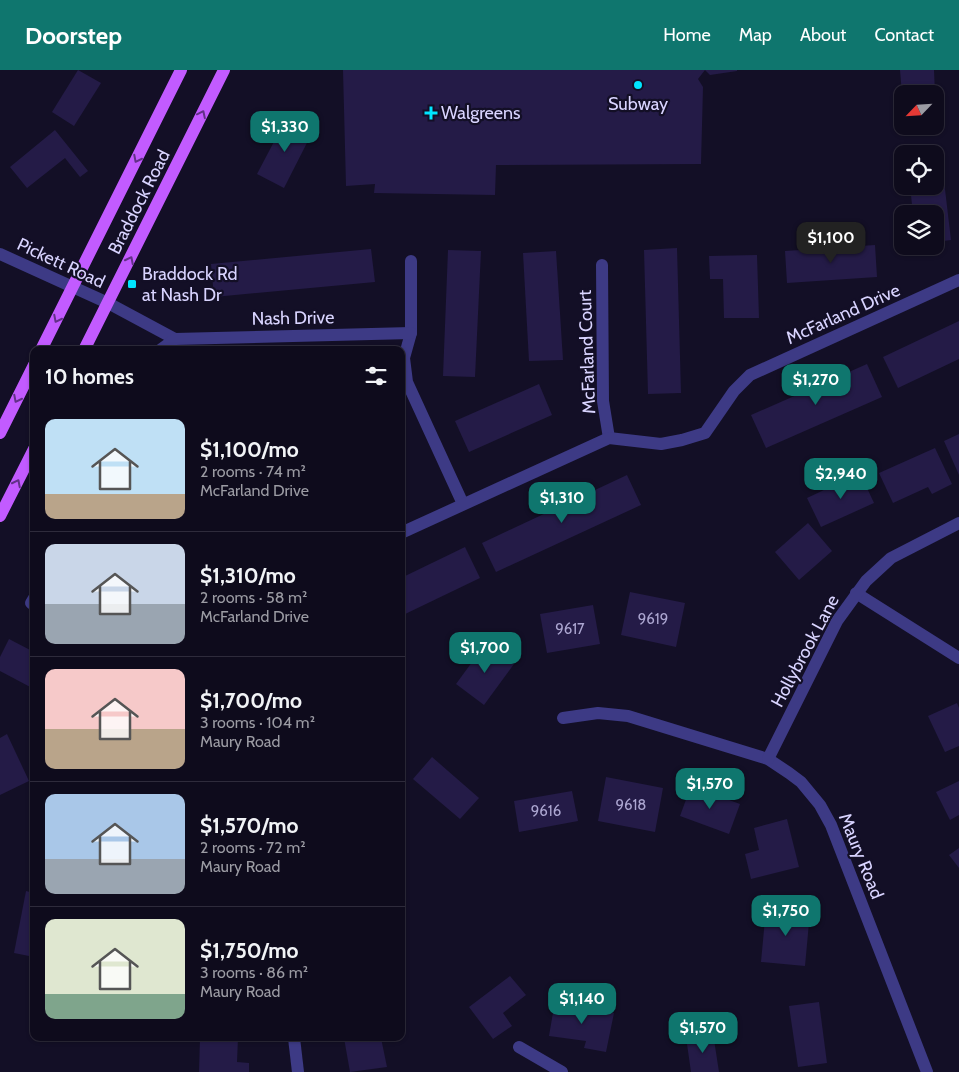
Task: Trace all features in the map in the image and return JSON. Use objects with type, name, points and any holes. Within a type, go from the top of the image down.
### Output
[{"type":"main road","name":"Braddock Road","points":[[43,346],[181,70]]},
{"type":"main road","name":"Braddock Road","points":[[86,346],[224,70]]},
{"type":"main road","points":[[0,433],[30,373]]},
{"type":"main road","points":[[0,516],[30,457]]},
{"type":"street","name":"Pickett Road","points":[[0,254],[108,303]]},
{"type":"street","points":[[405,354],[411,333],[411,261]]},
{"type":"street","name":"McFarland Court","points":[[602,265],[603,401],[609,438]]},
{"type":"street","name":"McFarland Drive","points":[[609,438],[661,444],[706,433],[734,391],[750,375],[959,280]]},
{"type":"street","name":"Nash Drive","points":[[108,303],[175,339],[411,333]]},
{"type":"street","points":[[165,346],[175,339]]},
{"type":"street","points":[[405,366],[407,382],[463,504]]},
{"type":"street","points":[[405,531],[609,438]]},
{"type":"street","name":"Hollybrook Lane","points":[[768,759],[838,621],[856,593],[891,558],[959,523]]},
{"type":"street","points":[[856,593],[959,658]]},
{"type":"street","name":"Maury Road","points":[[563,718],[598,713],[628,716],[768,759],[800,782],[820,805],[831,824],[927,1072]]},
{"type":"street","points":[[294,1041],[298,1072]]},
{"type":"street","points":[[519,1047],[562,1072]]},
{"type":"building","points":[[78,70],[101,83],[74,126],[52,112]]},
{"type":"building","points":[[343,70],[705,70],[698,79],[703,87],[701,164],[496,165],[495,195],[374,193],[375,184],[346,186]]},
{"type":"building","points":[[705,70],[737,70],[737,71],[710,75]]},
{"type":"building","points":[[900,70],[934,70],[935,85],[901,85]]},
{"type":"building","points":[[287,117],[313,131],[284,188],[257,174]]},
{"type":"building","points":[[55,130],[88,171],[80,177],[65,158],[27,188],[10,167]]},
{"type":"building","points":[[944,181],[951,240],[944,241],[944,205],[912,205],[911,195],[944,195]]},
{"type":"building","points":[[875,245],[877,277],[787,283],[785,251]]},
{"type":"building","points":[[677,248],[681,393],[648,394],[644,250]]},
{"type":"building","points":[[371,249],[375,282],[214,297],[211,264]]},
{"type":"building","points":[[448,250],[481,251],[475,377],[443,376]]},
{"type":"building","points":[[556,251],[563,360],[529,361],[523,253]]},
{"type":"building","points":[[757,255],[759,318],[724,318],[723,279],[710,279],[709,256]]},
{"type":"building","points":[[959,321],[959,359],[898,388],[883,357]]},
{"type":"building","points":[[867,364],[882,397],[766,448],[751,415]]},
{"type":"building","points":[[539,384],[552,415],[469,452],[455,421]]},
{"type":"building","points":[[959,434],[959,475],[944,441]]},
{"type":"building","points":[[935,448],[952,484],[932,494],[928,487],[893,503],[879,473]]},
{"type":"building","points":[[860,473],[874,503],[821,527],[807,498]]},
{"type":"building","points":[[627,475],[641,505],[496,572],[482,543]]},
{"type":"building","points":[[808,523],[832,551],[799,580],[775,552]]},
{"type":"building","points":[[465,547],[480,578],[405,614],[405,576]]},
{"type":"building","points":[[630,592],[685,603],[676,647],[621,635]]},
{"type":"building","points":[[593,605],[600,644],[547,653],[540,614]]},
{"type":"building","points":[[9,639],[30,650],[30,687],[0,671],[0,657]]},
{"type":"building","points":[[486,643],[514,664],[484,705],[456,684]]},
{"type":"building","points":[[957,703],[959,708],[959,746],[945,752],[928,716]]},
{"type":"building","points":[[7,734],[29,781],[0,795],[0,738]]},
{"type":"building","points":[[432,757],[479,798],[460,819],[413,779]]},
{"type":"building","points":[[606,777],[663,788],[655,832],[598,821]]},
{"type":"building","points":[[959,781],[959,815],[950,820],[936,792]]},
{"type":"building","points":[[691,786],[740,804],[729,834],[680,816]]},
{"type":"building","points":[[572,791],[578,821],[519,832],[514,801]]},
{"type":"building","points":[[787,819],[799,867],[751,879],[745,854],[759,850],[754,828]]},
{"type":"building","points":[[959,848],[959,868],[949,855]]},
{"type":"building","points":[[26,891],[30,892],[30,956],[14,953]]},
{"type":"building","points":[[766,908],[810,912],[805,966],[761,962]]},
{"type":"building","points":[[510,976],[526,995],[503,1013],[512,1026],[493,1039],[469,1007]]},
{"type":"building","points":[[555,1001],[614,1013],[606,1052],[584,1048],[586,1041],[549,1036]]},
{"type":"building","points":[[819,1002],[827,1063],[798,1067],[789,1006]]},
{"type":"building","points":[[713,1033],[719,1072],[691,1072],[686,1037]]},
{"type":"building","points":[[200,1041],[238,1041],[237,1062],[249,1063],[249,1072],[199,1072]]},
{"type":"building","points":[[345,1041],[382,1041],[387,1067],[350,1072]]},
{"type":"place","name":"Subway","points":[[638,85]]},
{"type":"place","name":"Walgreens","points":[[431,113]]},
{"type":"place","name":"Braddock Rd at Nash Dr","points":[[132,284]]}]
